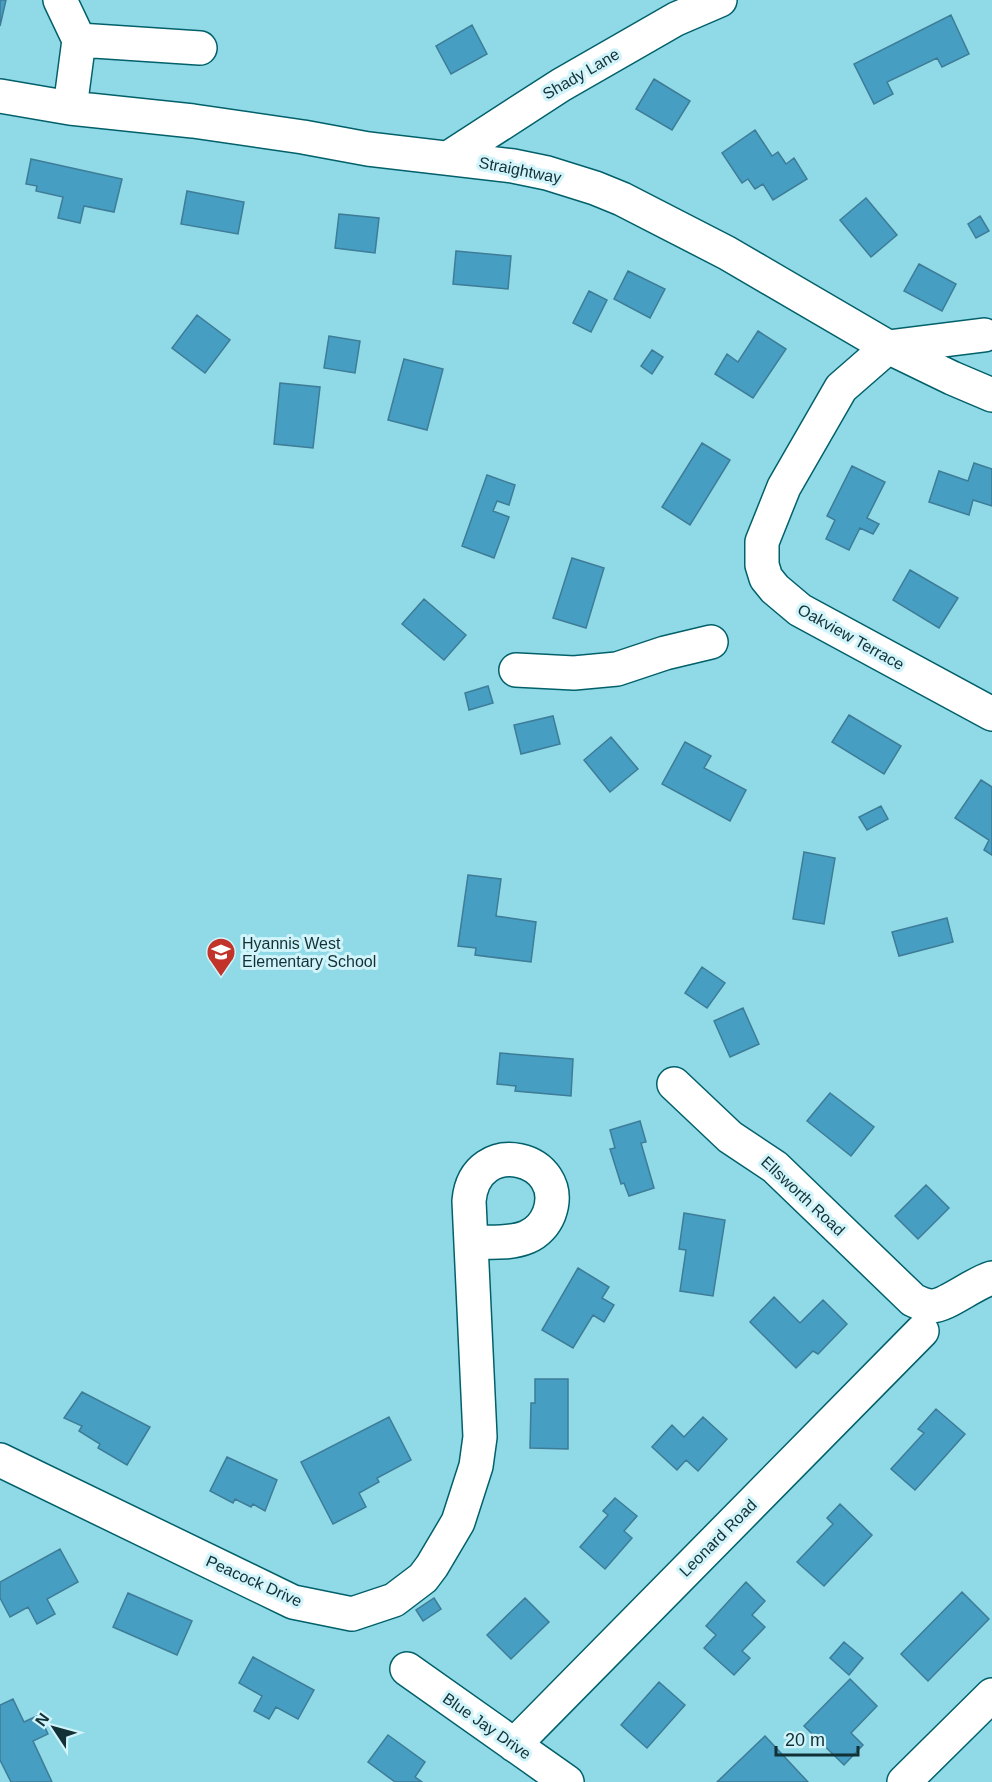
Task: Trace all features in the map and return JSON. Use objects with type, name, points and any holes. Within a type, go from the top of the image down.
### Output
[{"type":"street","points":[[60,0],[79,39],[70,108]]},
{"type":"street","name":"Shady Lane","points":[[448,158],[561,85],[676,19],[720,0]]},
{"type":"street","points":[[79,39],[200,48]]},
{"type":"street","name":"Straightway","points":[[0,96],[70,108],[303,136],[368,149],[513,166],[547,173],[622,199],[727,253],[888,347],[992,395]]},
{"type":"street","points":[[888,347],[984,334]]},
{"type":"street","name":"Oakview Terrace","points":[[888,347],[841,388],[809,441],[784,487],[762,542],[762,565],[766,578],[775,589],[800,610],[992,714]]},
{"type":"street","points":[[516,670],[574,673],[616,669],[665,653],[711,642]]},
{"type":"street","name":"Ellsworth Road","points":[[674,1084],[713,1123],[744,1147],[760,1156],[789,1180],[905,1294],[914,1300],[927,1319]]},
{"type":"street","name":"Peacock Drive","points":[[0,1460],[293,1602],[352,1614],[394,1600],[423,1578],[444,1546],[458,1522],[476,1466],[480,1437],[472,1242]]},
{"type":"street","points":[[927,1319],[943,1304],[966,1289],[992,1278]]},
{"type":"street","name":"Leonard Road","points":[[514,1745],[927,1319]]},
{"type":"street","name":"Blue Jay Drive","points":[[407,1669],[567,1782]]},
{"type":"street","points":[[904,1782],[992,1695]]},
{"type":"building","points":[[0,0],[6,0],[0,26]]},
{"type":"building","points":[[951,15],[969,54],[942,67],[937,58],[887,82],[893,94],[874,104],[854,64]]},
{"type":"building","points":[[472,25],[487,54],[451,74],[436,46]]},
{"type":"building","points":[[654,79],[690,101],[672,130],[636,109]]},
{"type":"building","points":[[755,130],[772,156],[778,152],[786,164],[794,158],[807,179],[773,200],[763,184],[755,189],[748,179],[742,183],[722,153]]},
{"type":"building","points":[[31,159],[122,179],[114,212],[84,206],[80,223],[58,218],[63,197],[36,191],[37,186],[26,184]]},
{"type":"building","points":[[187,191],[244,202],[238,234],[181,224]]},
{"type":"building","points":[[866,198],[897,235],[871,257],[840,220]]},
{"type":"building","points":[[339,214],[379,218],[375,253],[335,248]]},
{"type":"building","points":[[980,216],[989,231],[976,238],[968,224]]},
{"type":"building","points":[[456,251],[511,256],[508,289],[453,284]]},
{"type":"building","points":[[919,264],[956,284],[942,311],[904,291]]},
{"type":"building","points":[[628,271],[665,289],[650,318],[614,299]]},
{"type":"building","points":[[589,291],[607,300],[591,332],[573,323]]},
{"type":"building","points":[[197,315],[230,340],[205,373],[172,348]]},
{"type":"building","points":[[758,331],[786,349],[753,398],[715,374],[727,354],[738,362]]},
{"type":"building","points":[[329,336],[360,341],[355,373],[324,368]]},
{"type":"building","points":[[652,350],[663,357],[652,374],[641,366]]},
{"type":"building","points":[[404,359],[443,369],[427,430],[388,420]]},
{"type":"building","points":[[280,383],[320,387],[313,448],[274,444]]},
{"type":"building","points":[[702,443],[730,460],[690,525],[662,507]]},
{"type":"building","points":[[974,463],[992,469],[992,506],[973,500],[969,515],[929,502],[939,471],[968,481]]},
{"type":"building","points":[[852,466],[885,482],[867,518],[879,524],[873,534],[860,528],[849,550],[826,539],[835,520],[827,516]]},
{"type":"building","points":[[487,475],[515,485],[509,505],[497,501],[493,511],[509,517],[494,558],[462,546]]},
{"type":"building","points":[[572,558],[604,568],[586,628],[553,618]]},
{"type":"building","points":[[910,570],[958,598],[939,628],[893,600]]},
{"type":"building","points":[[424,599],[466,635],[444,660],[402,624]]},
{"type":"building","points":[[488,686],[493,703],[469,710],[465,693]]},
{"type":"building","points":[[849,715],[901,746],[884,774],[832,742]]},
{"type":"building","points":[[553,716],[560,744],[521,754],[514,725]]},
{"type":"building","points":[[611,737],[638,769],[610,792],[584,760]]},
{"type":"building","points":[[685,742],[711,756],[704,768],[746,790],[730,821],[662,784]]},
{"type":"building","points":[[981,780],[992,787],[992,855],[984,850],[989,840],[955,818]]},
{"type":"building","points":[[881,806],[888,819],[867,830],[859,817]]},
{"type":"building","points":[[804,852],[835,858],[824,924],[793,919]]},
{"type":"building","points":[[468,875],[501,879],[496,916],[536,922],[531,962],[475,955],[476,948],[458,946]]},
{"type":"building","points":[[947,918],[953,942],[899,956],[892,932]]},
{"type":"building","points":[[702,967],[725,983],[707,1008],[685,993]]},
{"type":"building","points":[[743,1008],[759,1044],[730,1057],[714,1021]]},
{"type":"building","points":[[500,1053],[573,1059],[571,1096],[515,1091],[516,1086],[497,1084]]},
{"type":"building","points":[[830,1093],[874,1127],[851,1156],[807,1121]]},
{"type":"building","points":[[640,1121],[646,1142],[641,1143],[654,1188],[629,1196],[624,1183],[621,1184],[610,1149],[615,1148],[610,1130]]},
{"type":"building","points":[[926,1185],[949,1208],[918,1239],[895,1216]]},
{"type":"building","points":[[684,1213],[725,1220],[713,1296],[680,1291],[686,1250],[679,1249]]},
{"type":"building","points":[[578,1268],[609,1287],[602,1298],[614,1305],[604,1322],[593,1315],[573,1348],[542,1330]]},
{"type":"building","points":[[774,1297],[800,1323],[823,1300],[847,1324],[818,1354],[813,1351],[796,1368],[750,1322]]},
{"type":"building","points":[[535,1379],[568,1379],[568,1449],[530,1448],[531,1403],[535,1403]]},
{"type":"building","points":[[82,1392],[150,1427],[127,1465],[98,1448],[100,1444],[79,1431],[82,1426],[64,1418]]},
{"type":"building","points":[[936,1409],[965,1434],[915,1490],[891,1469],[924,1433],[918,1429]]},
{"type":"building","points":[[389,1417],[411,1460],[377,1478],[379,1482],[359,1493],[366,1507],[333,1524],[301,1462]]},
{"type":"building","points":[[703,1417],[727,1439],[698,1471],[686,1460],[677,1470],[652,1447],[672,1425],[684,1437]]},
{"type":"building","points":[[227,1457],[277,1480],[265,1511],[253,1504],[251,1507],[235,1499],[233,1503],[210,1491]]},
{"type":"building","points":[[615,1498],[637,1516],[624,1531],[632,1538],[605,1569],[580,1547],[608,1515],[603,1511]]},
{"type":"building","points":[[840,1504],[872,1535],[824,1586],[797,1562],[833,1524],[827,1518]]},
{"type":"building","points":[[60,1549],[78,1582],[47,1599],[55,1614],[37,1624],[28,1607],[10,1617],[0,1598],[0,1582]]},
{"type":"building","points":[[746,1582],[765,1601],[752,1615],[765,1627],[742,1651],[750,1658],[734,1675],[704,1648],[716,1635],[706,1626]]},
{"type":"building","points":[[962,1592],[989,1619],[928,1681],[901,1654]]},
{"type":"building","points":[[128,1593],[192,1621],[177,1655],[113,1627]]},
{"type":"building","points":[[434,1598],[441,1609],[423,1621],[416,1610]]},
{"type":"building","points":[[525,1598],[549,1622],[511,1659],[487,1635]]},
{"type":"building","points":[[844,1642],[863,1658],[849,1675],[830,1658]]},
{"type":"building","points":[[253,1657],[314,1690],[298,1719],[276,1707],[269,1719],[254,1711],[262,1696],[239,1683]]},
{"type":"building","points":[[850,1679],[877,1706],[851,1733],[863,1745],[844,1765],[804,1726]]},
{"type":"building","points":[[659,1682],[685,1705],[647,1748],[621,1725]]},
{"type":"building","points":[[13,1699],[24,1722],[39,1715],[48,1734],[33,1741],[52,1782],[11,1782],[0,1760],[0,1705]]},
{"type":"building","points":[[388,1735],[425,1762],[415,1777],[422,1782],[395,1782],[368,1762]]},
{"type":"building","points":[[765,1736],[808,1782],[717,1782]]},
{"type":"place","name":"Hyannis West Elementary School","points":[[221,978]]}]
